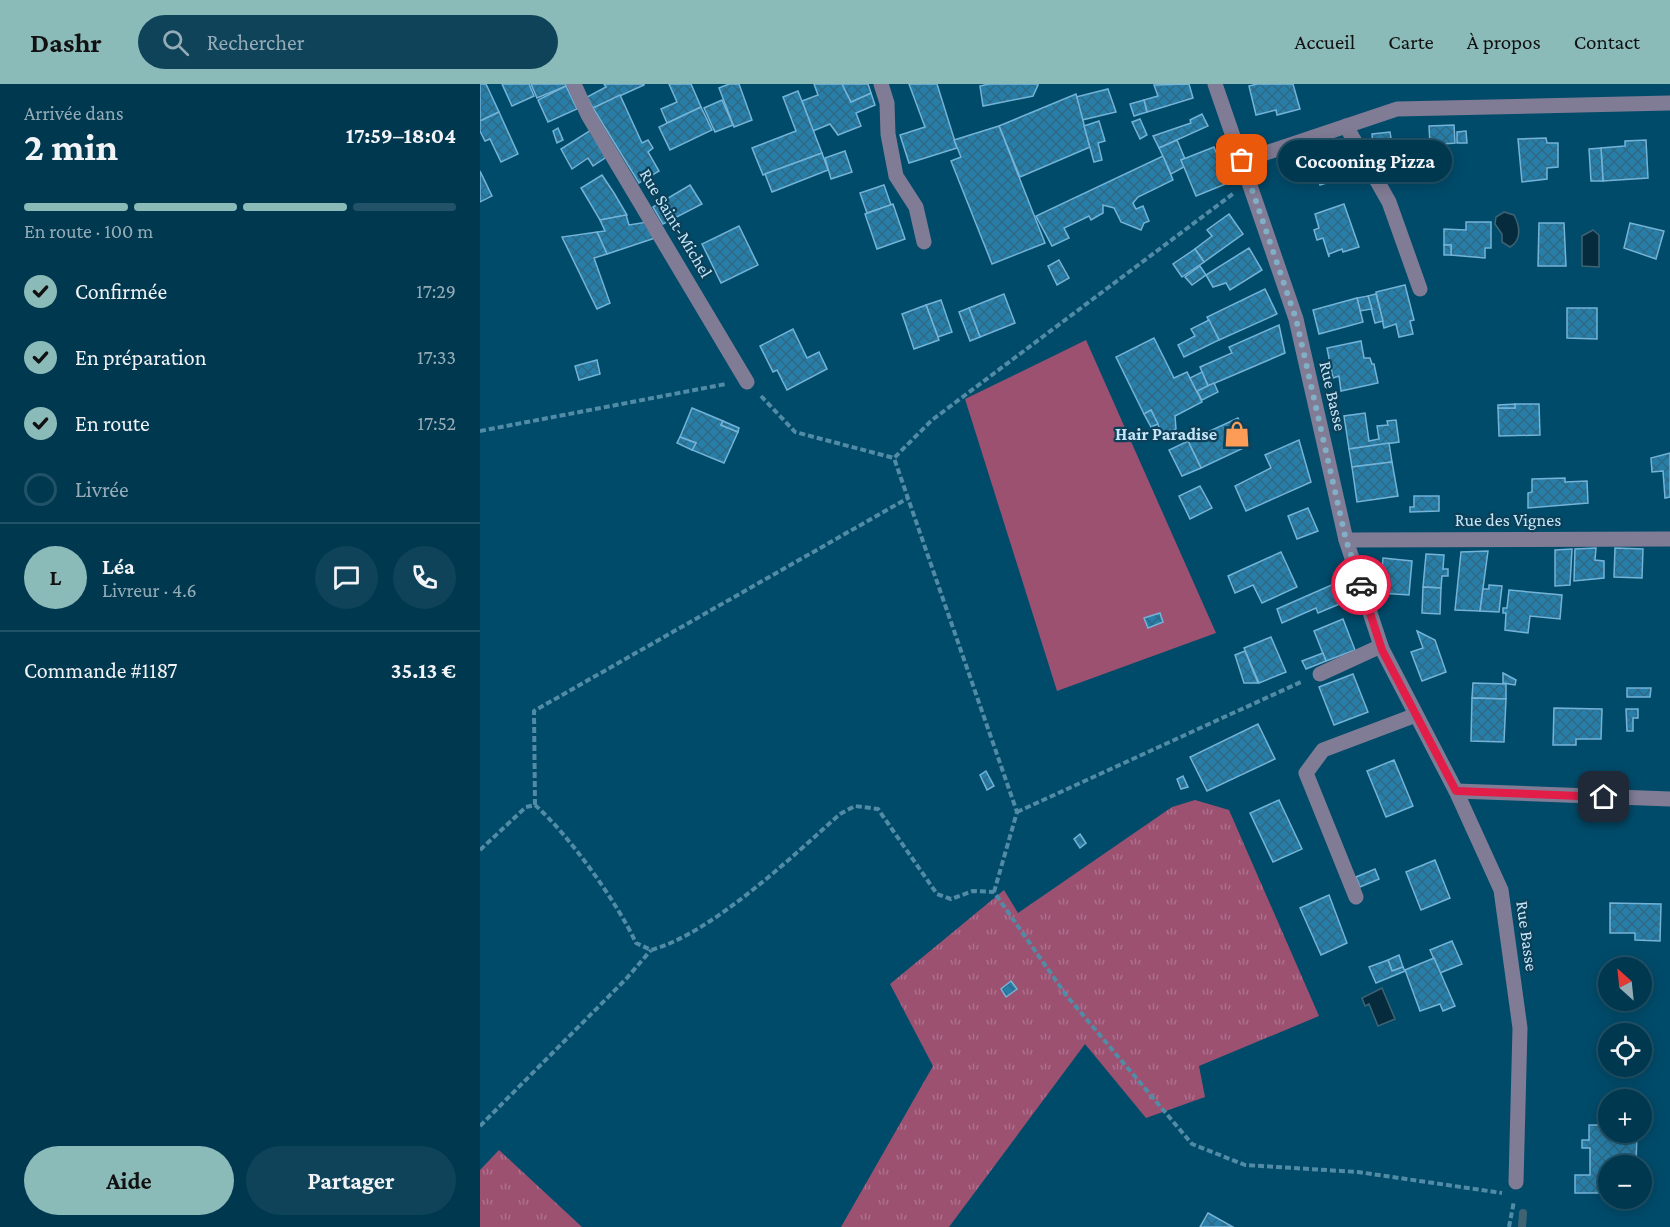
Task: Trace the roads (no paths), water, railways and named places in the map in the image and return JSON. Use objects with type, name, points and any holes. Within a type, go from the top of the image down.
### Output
[{"type":"street","name":"Rue Saint-Michel","points":[[574,84],[588,115],[747,382]]},
{"type":"street","points":[[881,84],[886,103],[888,134],[896,176],[916,207],[924,242]]},
{"type":"street","name":"Rue Basse","points":[[1215,84],[1296,319],[1346,540],[1381,646],[1456,791],[1501,890],[1520,1028],[1515,1188]]},
{"type":"street","points":[[1242,160],[1397,109],[1670,103]]},
{"type":"street","points":[[1346,126],[1389,202],[1420,289]]},
{"type":"street","name":"Rue des Vignes","points":[[1346,540],[1670,539]]},
{"type":"street","points":[[1320,674],[1381,646]]},
{"type":"street","points":[[1356,897],[1306,773],[1323,750],[1416,715]]},
{"type":"street","points":[[1456,791],[1670,799]]},
{"type":"water","points":[[1504,212],[1514,215],[1519,228],[1517,241],[1510,247],[1502,242],[1502,234],[1495,224],[1496,217]]},
{"type":"water","points":[[1593,230],[1599,235],[1599,267],[1582,266],[1582,236]]},
{"type":"water","points":[[1382,988],[1395,1019],[1378,1026],[1369,1004],[1365,1006],[1362,998]]},
{"type":"waterway","points":[[1522,1227],[1523,1213]]},
{"type":"place","name":"Cocooning Pizza","points":[[1242,160]]},
{"type":"place","name":"Hair Paradise","points":[[1237,434]]}]
